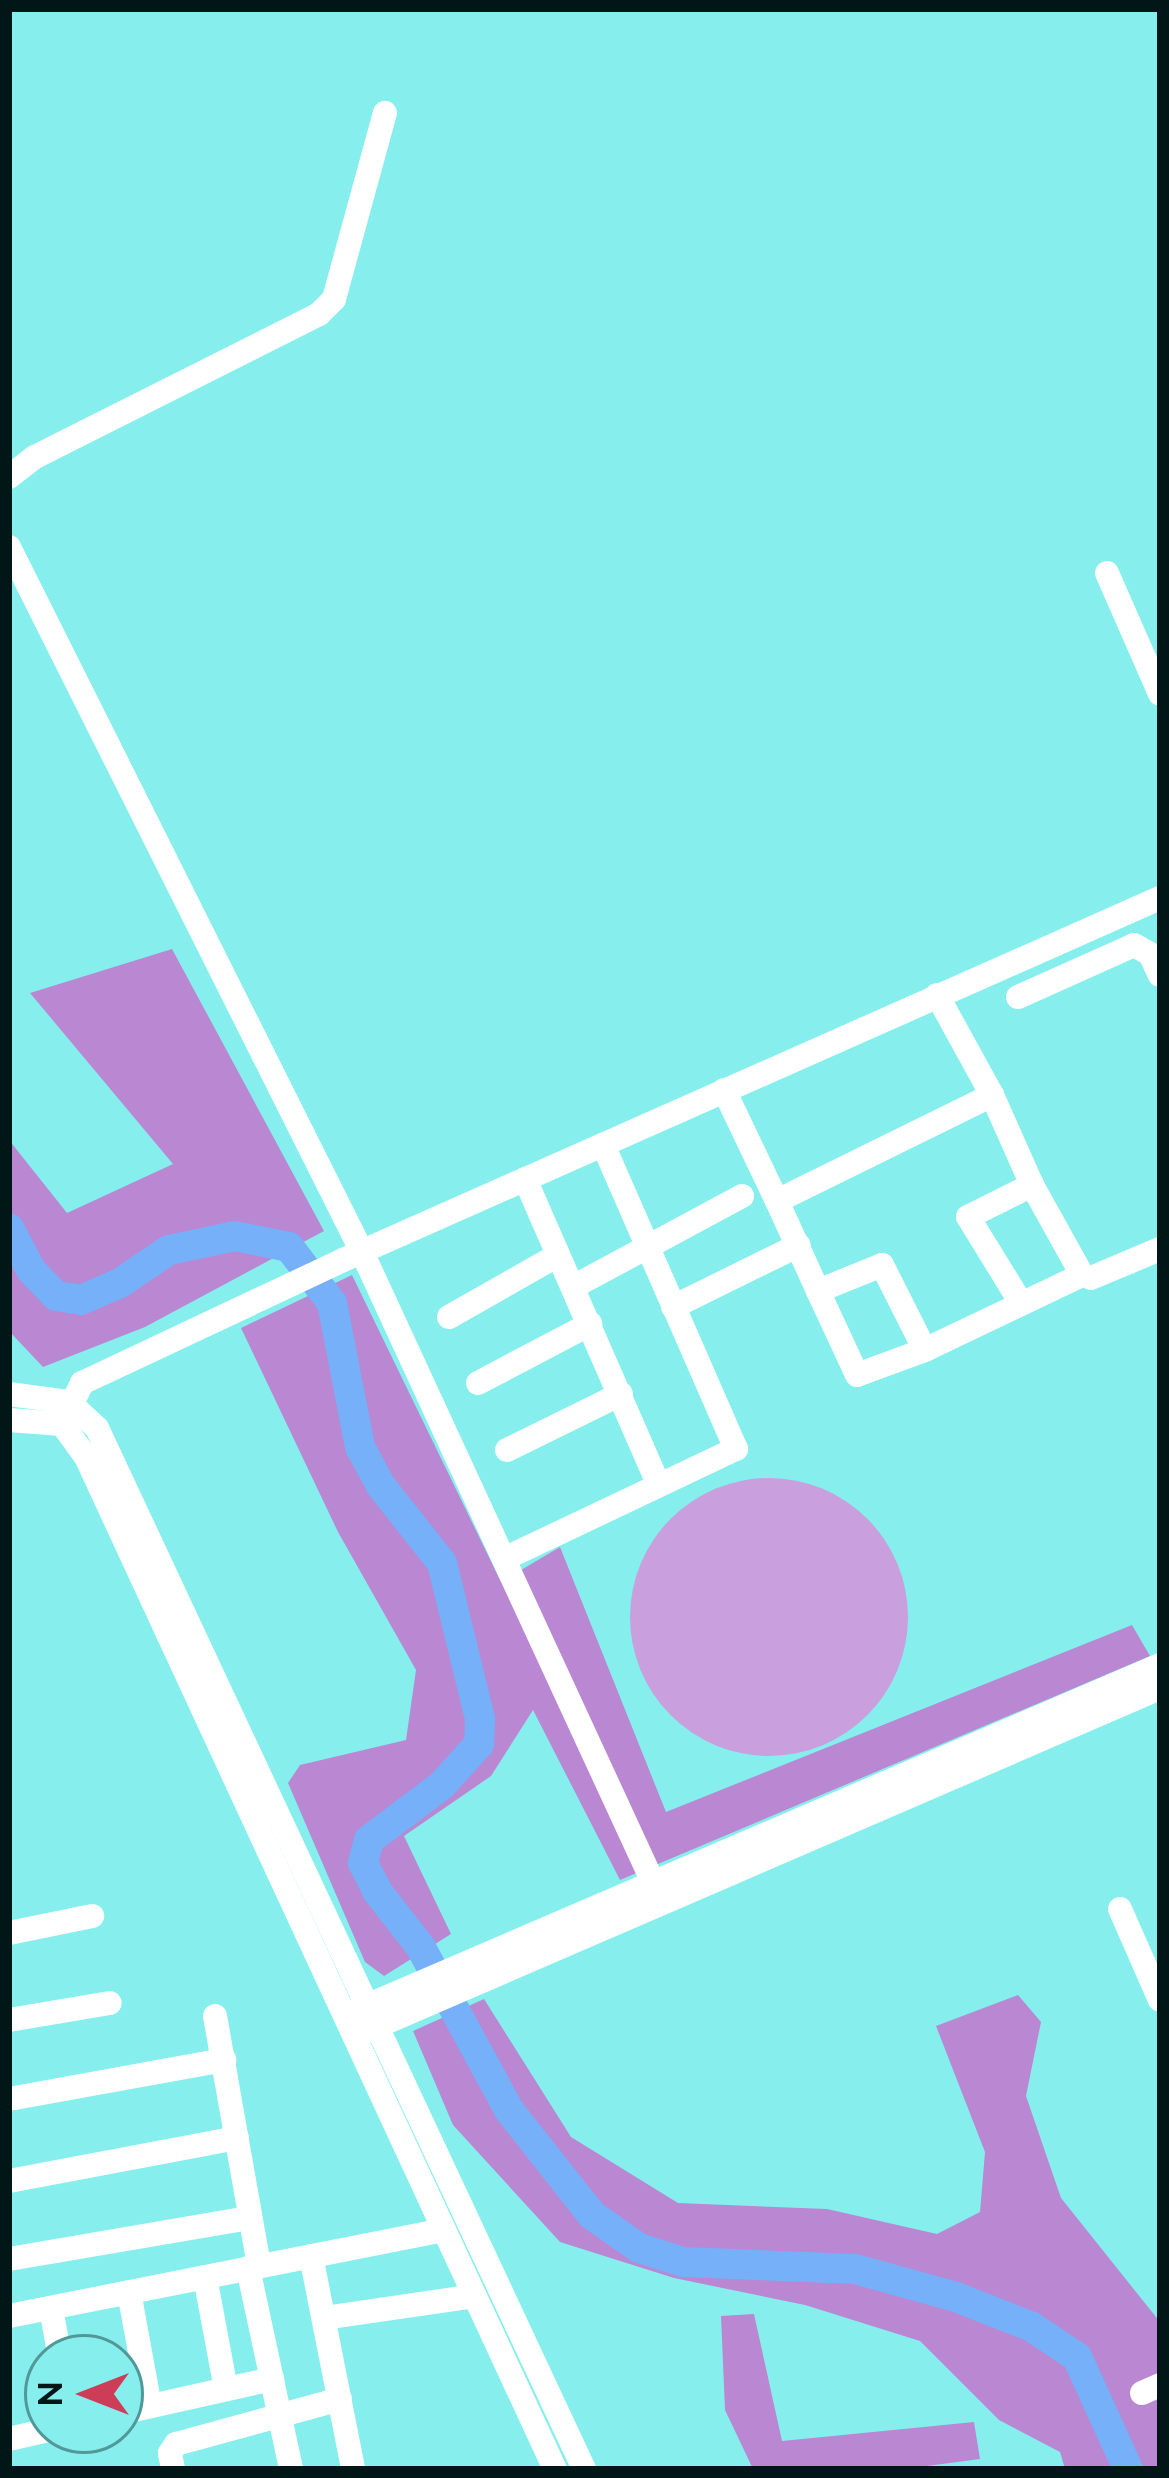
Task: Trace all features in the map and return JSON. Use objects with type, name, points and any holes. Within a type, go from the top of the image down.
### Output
[{"type":"street","points":[[9,477],[35,457],[319,314],[334,299],[385,113]]},
{"type":"street","points":[[9,547],[504,1559],[658,1892]]},
{"type":"street","points":[[1107,573],[1160,694]]},
{"type":"street","points":[[65,1413],[82,1383],[253,1302],[1160,898]]},
{"type":"street","points":[[1018,997],[1134,945],[1150,954],[1160,975]]},
{"type":"street","points":[[1044,949],[1056,981]]},
{"type":"street","points":[[724,1090],[857,1375],[925,1350],[1082,1275],[937,995]]},
{"type":"street","points":[[777,1201],[992,1095]]},
{"type":"street","points":[[504,1559],[736,1449],[603,1145]]},
{"type":"street","points":[[524,1179],[659,1486]]},
{"type":"street","points":[[1021,1303],[968,1217],[1032,1185]]},
{"type":"street","points":[[573,1287],[742,1196]]},
{"type":"street","points":[[673,1306],[799,1245]]},
{"type":"street","points":[[1091,1278],[1160,1249]]},
{"type":"street","points":[[448,1317],[559,1255]]},
{"type":"street","points":[[818,1291],[882,1265],[925,1350]]},
{"type":"street","points":[[478,1383],[590,1324]]},
{"type":"street","points":[[9,1394],[65,1413],[584,2469]]},
{"type":"street","points":[[507,1450],[621,1394]]},
{"type":"street","points":[[9,1420],[65,1413]]},
{"type":"street","points":[[361,2021],[1160,1665]]},
{"type":"street","points":[[658,1892],[1160,1688]]},
{"type":"street","points":[[1120,1910],[1160,2000]]},
{"type":"street","points":[[9,1933],[92,1916]]},
{"type":"street","points":[[9,2020],[110,2003]]},
{"type":"street","points":[[215,2016],[272,2379],[291,2469]]},
{"type":"street","points":[[361,2021],[443,2230],[555,2469]]},
{"type":"street","points":[[9,2099],[224,2060]]},
{"type":"street","points":[[9,2181],[237,2138]]},
{"type":"street","points":[[9,2259],[250,2218]]},
{"type":"street","points":[[9,2316],[443,2230]]},
{"type":"street","points":[[311,2256],[353,2469]]},
{"type":"street","points":[[205,2277],[226,2389]]},
{"type":"street","points":[[129,2292],[150,2406]]},
{"type":"street","points":[[324,2318],[474,2296]]},
{"type":"street","points":[[51,2308],[56,2334]]},
{"type":"street","points":[[144,2407],[272,2379]]},
{"type":"street","points":[[172,2469],[170,2452],[176,2444],[340,2399]]},
{"type":"shaded area","points":[[172,949],[324,1231],[145,1327],[43,1367],[9,1331],[9,1140],[67,1213],[173,1164],[30,993]]},
{"type":"shaded area","points":[[352,1275],[501,1582],[560,1547],[666,1812],[1132,1625],[1150,1656],[620,1880],[533,1710],[491,1776],[404,1836],[451,1934],[384,1976],[365,1962],[288,1783],[300,1765],[406,1740],[416,1670],[338,1532],[241,1328]]},
{"type":"shaded area","points":[[769,1478],[822,1488],[868,1518],[898,1564],[908,1617],[898,1670],[868,1716],[822,1746],[769,1756],[716,1746],[670,1716],[640,1670],[630,1617],[640,1564],[670,1518],[716,1488]]},
{"type":"shaded area","points":[[1018,1995],[1041,2022],[1026,2096],[1061,2198],[1160,2322],[1160,2469],[1065,2469],[1060,2452],[999,2420],[920,2341],[805,2305],[674,2278],[560,2242],[453,2125],[413,2031],[484,1999],[571,2137],[678,2203],[827,2209],[937,2234],[980,2212],[985,2152],[936,2026]]},
{"type":"shaded area","points":[[754,2314],[782,2441],[974,2422],[980,2459],[904,2469],[753,2469],[725,2410],[721,2316]]},
{"type":"waterway","points":[[9,1228],[31,1270],[56,1296],[81,1300],[120,1283],[169,1250],[235,1236],[289,1247],[332,1303],[360,1447],[381,1486],[442,1563],[480,1719],[479,1744],[442,1785],[369,1840],[363,1863],[377,1891],[420,1946],[509,2110],[592,2215],[639,2248],[683,2262],[855,2269],[956,2297],[1032,2327],[1077,2357],[1128,2469]]}]
